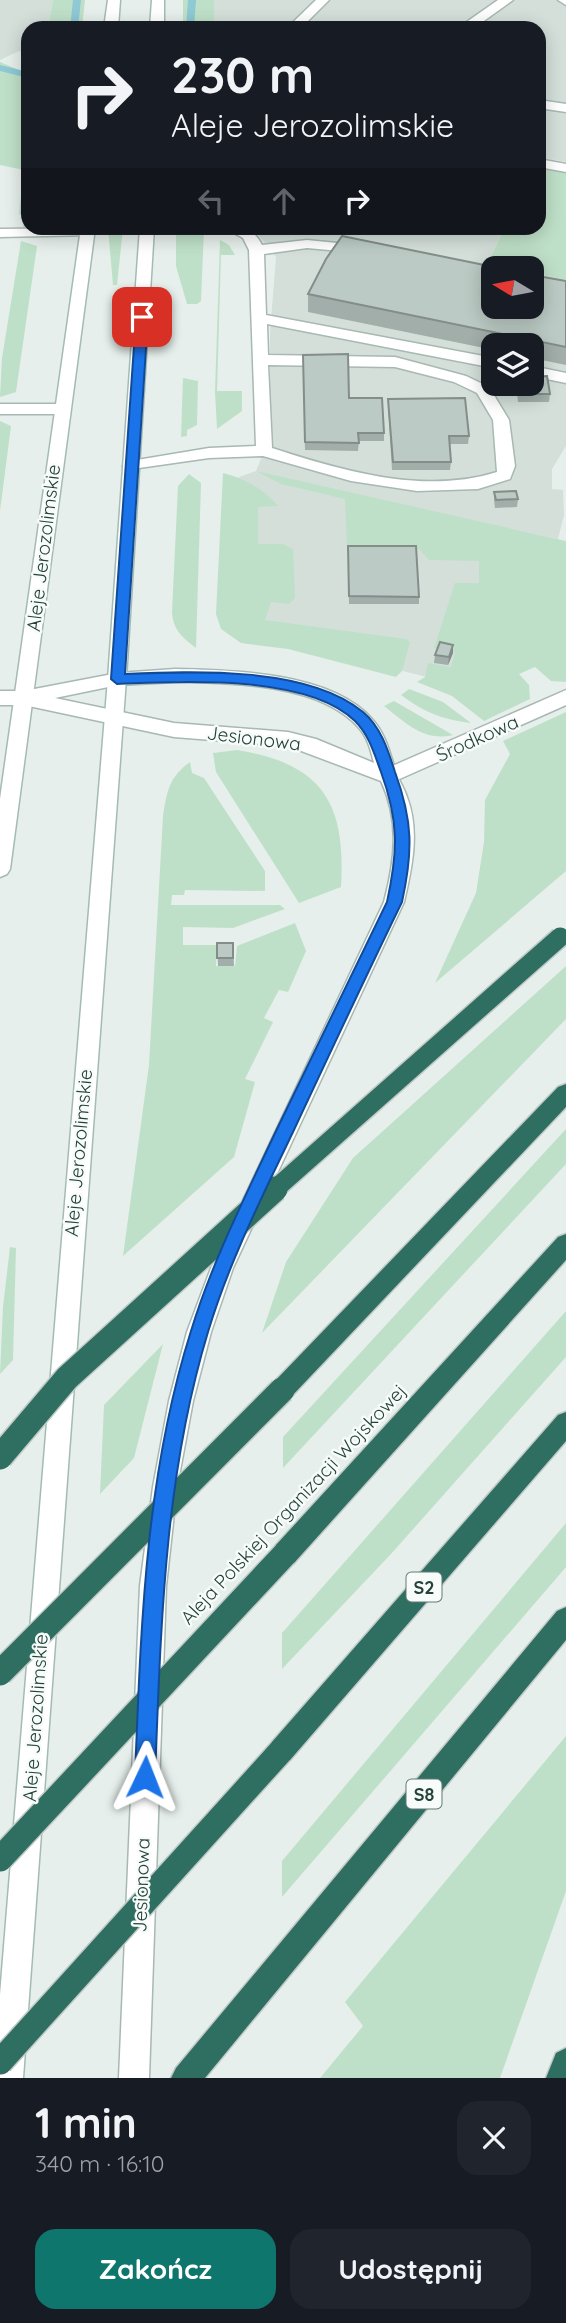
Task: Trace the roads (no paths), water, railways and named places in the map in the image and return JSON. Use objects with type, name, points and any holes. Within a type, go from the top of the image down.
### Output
[{"type":"highway","points":[[0,1457],[67,1378],[141,1308],[563,934]]},
{"type":"highway","points":[[0,1674],[282,1390],[566,1093]]},
{"type":"highway","name":"Aleja Polskiej Organizacji Wojskowej","points":[[0,1859],[285,1554],[566,1244]]},
{"type":"highway","name":"S2","points":[[0,2062],[281,1751],[566,1423]]},
{"type":"highway","name":"S8","points":[[186,2078],[281,1967],[566,1620]]},
{"type":"highway","points":[[561,2078],[566,2063]]},
{"type":"main road","points":[[112,21],[114,0]]},
{"type":"main road","points":[[157,21],[158,0]]},
{"type":"main road","points":[[301,21],[323,0]]},
{"type":"main road","points":[[476,21],[507,0]]},
{"type":"main road","points":[[546,105],[566,108]]},
{"type":"main road","points":[[546,164],[566,168]]},
{"type":"main road","points":[[0,233],[21,232]]},
{"type":"main road","name":"Aleje Jerozolimskie","points":[[0,869],[61,409],[87,235]]},
{"type":"main road","name":"Aleje Jerozolimskie","points":[[8,2078],[66,1304],[117,679],[148,235]]},
{"type":"main road","points":[[242,235],[256,245],[340,240],[382,253]]},
{"type":"main road","points":[[256,245],[264,451]]},
{"type":"main road","points":[[259,318],[481,361]]},
{"type":"main road","points":[[131,466],[209,453],[264,451],[294,461],[399,484],[442,488],[484,485],[504,475],[508,466],[501,420],[483,390],[460,379],[375,359],[260,359]]},
{"type":"main road","points":[[544,373],[566,378]]},
{"type":"main road","points":[[0,409],[61,409]]},
{"type":"main road","name":"Jesionowa","points":[[24,698],[117,679],[236,679],[277,683],[314,693],[358,715],[376,737],[397,797],[404,828],[403,862],[394,902],[222,1268],[199,1332],[181,1401],[165,1487],[153,1586],[134,2078]]},
{"type":"main road","name":"Środkowa","points":[[388,776],[482,737],[566,697]]},
{"type":"main road","points":[[0,698],[24,698]]},
{"type":"main road","name":"Jesionowa","points":[[24,698],[174,730],[288,739],[309,744],[388,776]]},
{"type":"waterway","points":[[75,21],[77,0]]},
{"type":"waterway","points":[[190,21],[192,0]]},
{"type":"waterway","points":[[0,68],[21,73]]}]
